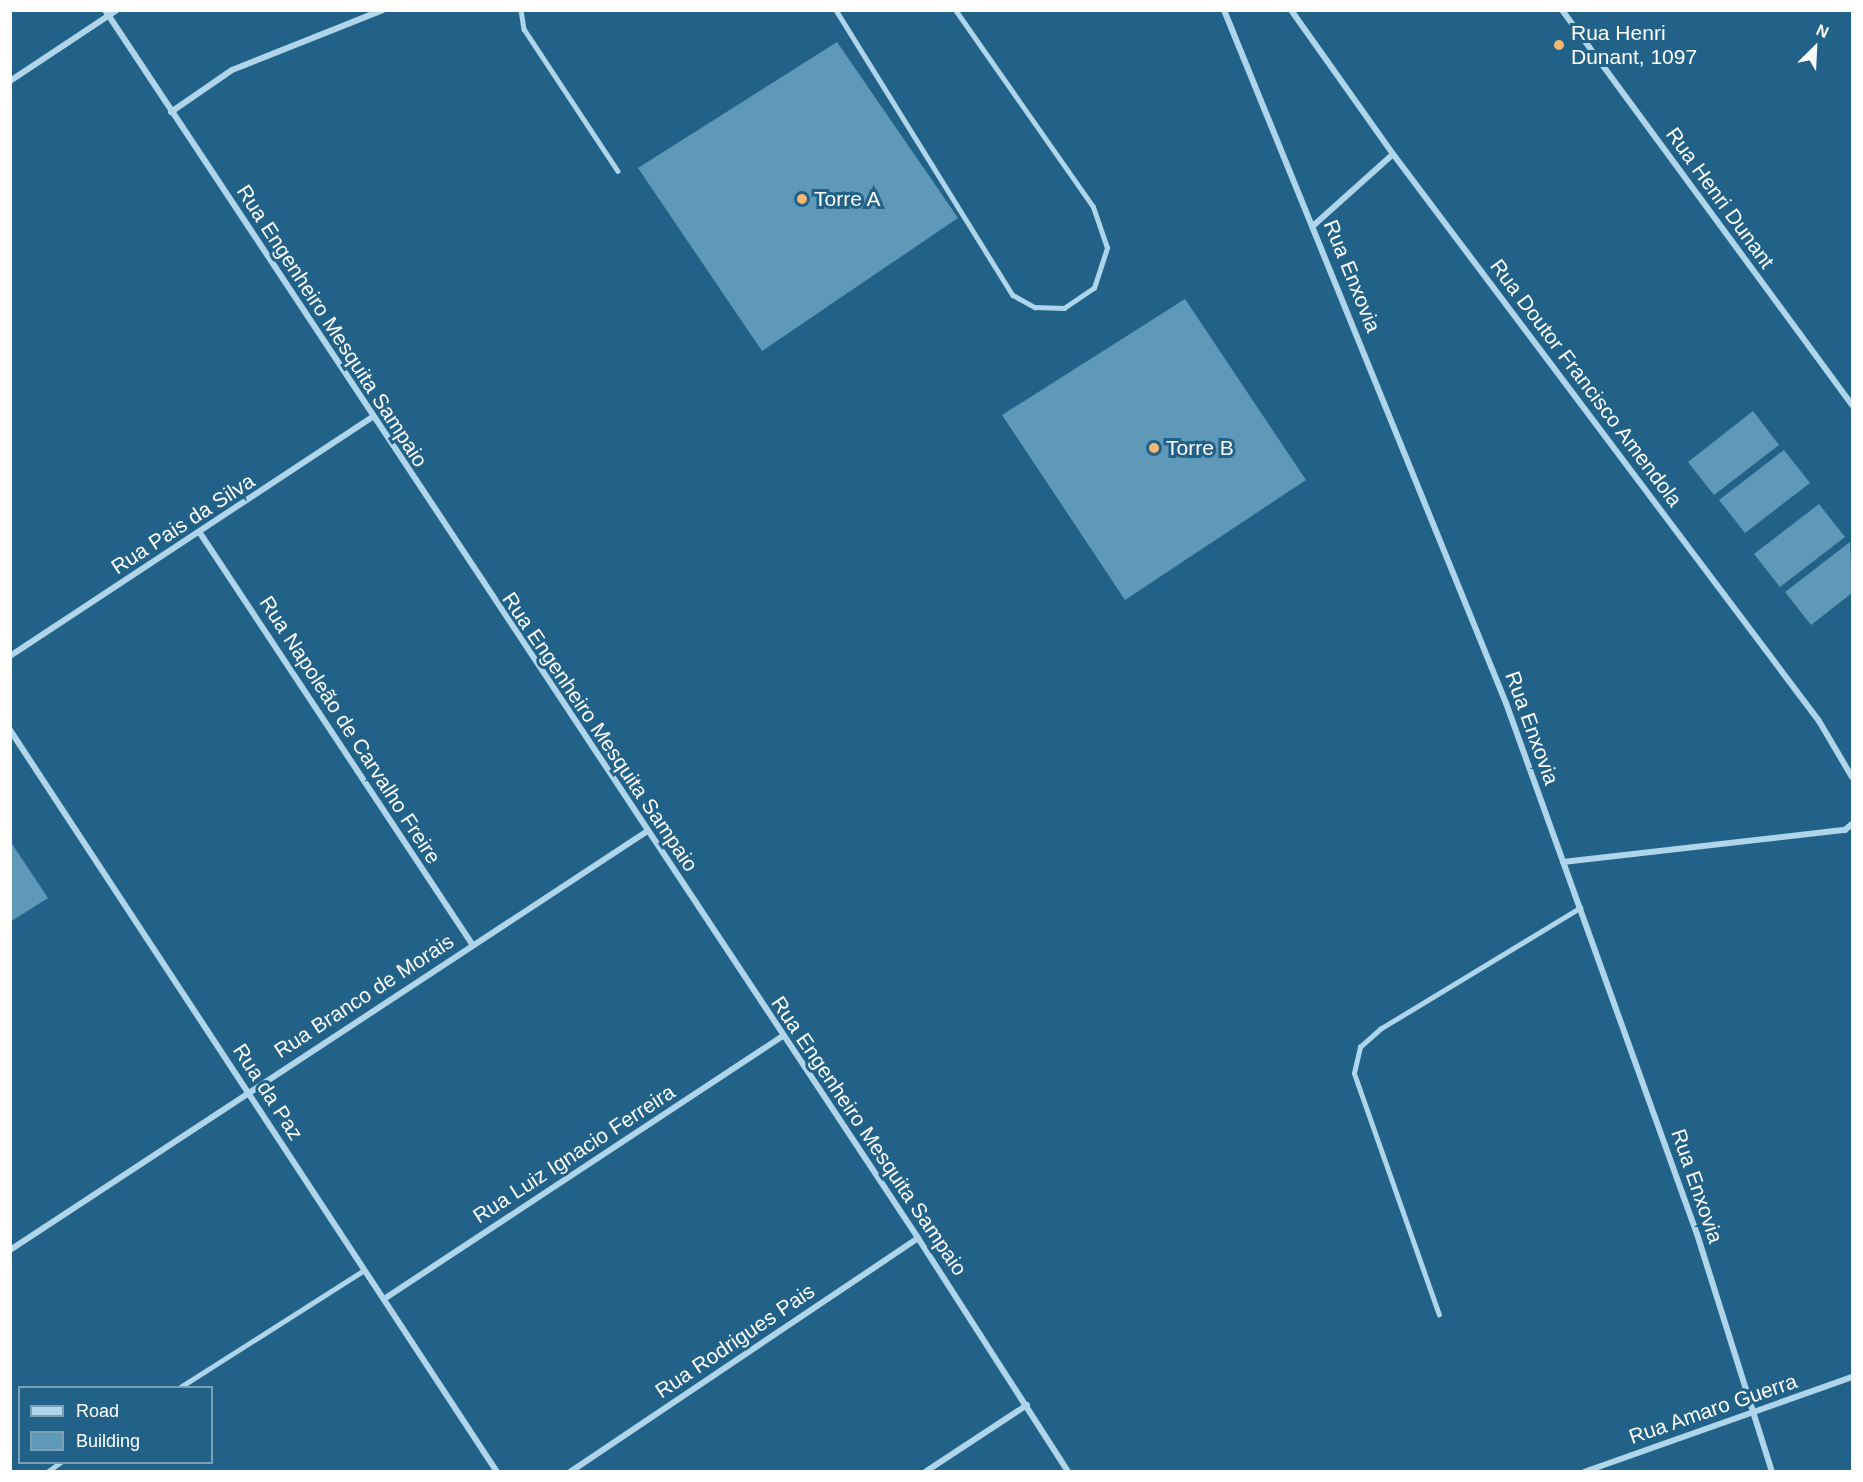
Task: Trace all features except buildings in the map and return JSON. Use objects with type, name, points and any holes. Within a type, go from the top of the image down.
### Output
[{"type":"street","points":[[10,81],[107,13],[117,10]]},
{"type":"street","points":[[171,112],[232,70],[383,10]]},
{"type":"street","name":"Rua Enxovia","points":[[1224,10],[1314,225],[1506,703],[1697,1234],[1772,1472]]},
{"type":"street","name":"Rua Doutor Francisco Amendola","points":[[1291,10],[1393,154],[1819,722],[1852,777]]},
{"type":"street","name":"Rua Henri Dunant","points":[[1562,10],[1852,405]]},
{"type":"street","name":"Rua Engenheiro Mesquita Sampaio","points":[[107,13],[646,832],[918,1238],[1068,1472]]},
{"type":"street","points":[[1314,225],[1393,154]]},
{"type":"street","name":"Rua Pais da Silva","points":[[10,656],[373,417]]},
{"type":"street","name":"Rua Napoleão de Carvalho Freire","points":[[200,533],[472,944]]},
{"type":"street","name":"Rua da Paz","points":[[10,730],[497,1472]]},
{"type":"street","points":[[1563,862],[1845,830],[1852,824]]},
{"type":"street","name":"Rua Branco de Morais","points":[[10,1250],[472,944],[646,832]]},
{"type":"street","name":"Rua Luiz Ignacio Ferreira","points":[[384,1299],[783,1036]]},
{"type":"street","name":"Rua Rodrigues Pais","points":[[570,1472],[918,1238]]},
{"type":"street","name":"Rua Amaro Guerra","points":[[1584,1472],[1852,1377]]},
{"type":"street","points":[[925,1472],[1026,1406]]},
{"type":"lane","points":[[521,10],[524,29],[618,171]]},
{"type":"lane","points":[[836,10],[1013,295],[1035,307],[1064,308],[1094,288],[1107,248],[1093,207],[955,10]]},
{"type":"lane","points":[[1439,1315],[1354,1073],[1360,1047],[1380,1029],[1580,908]]},
{"type":"lane","points":[[182,1386],[364,1270]]},
{"type":"place","name":"Rua Henri Dunant, 1097","points":[[1559,45]]},
{"type":"place","name":"Torre A","points":[[802,199]]},
{"type":"place","name":"Torre B","points":[[1154,448]]}]
